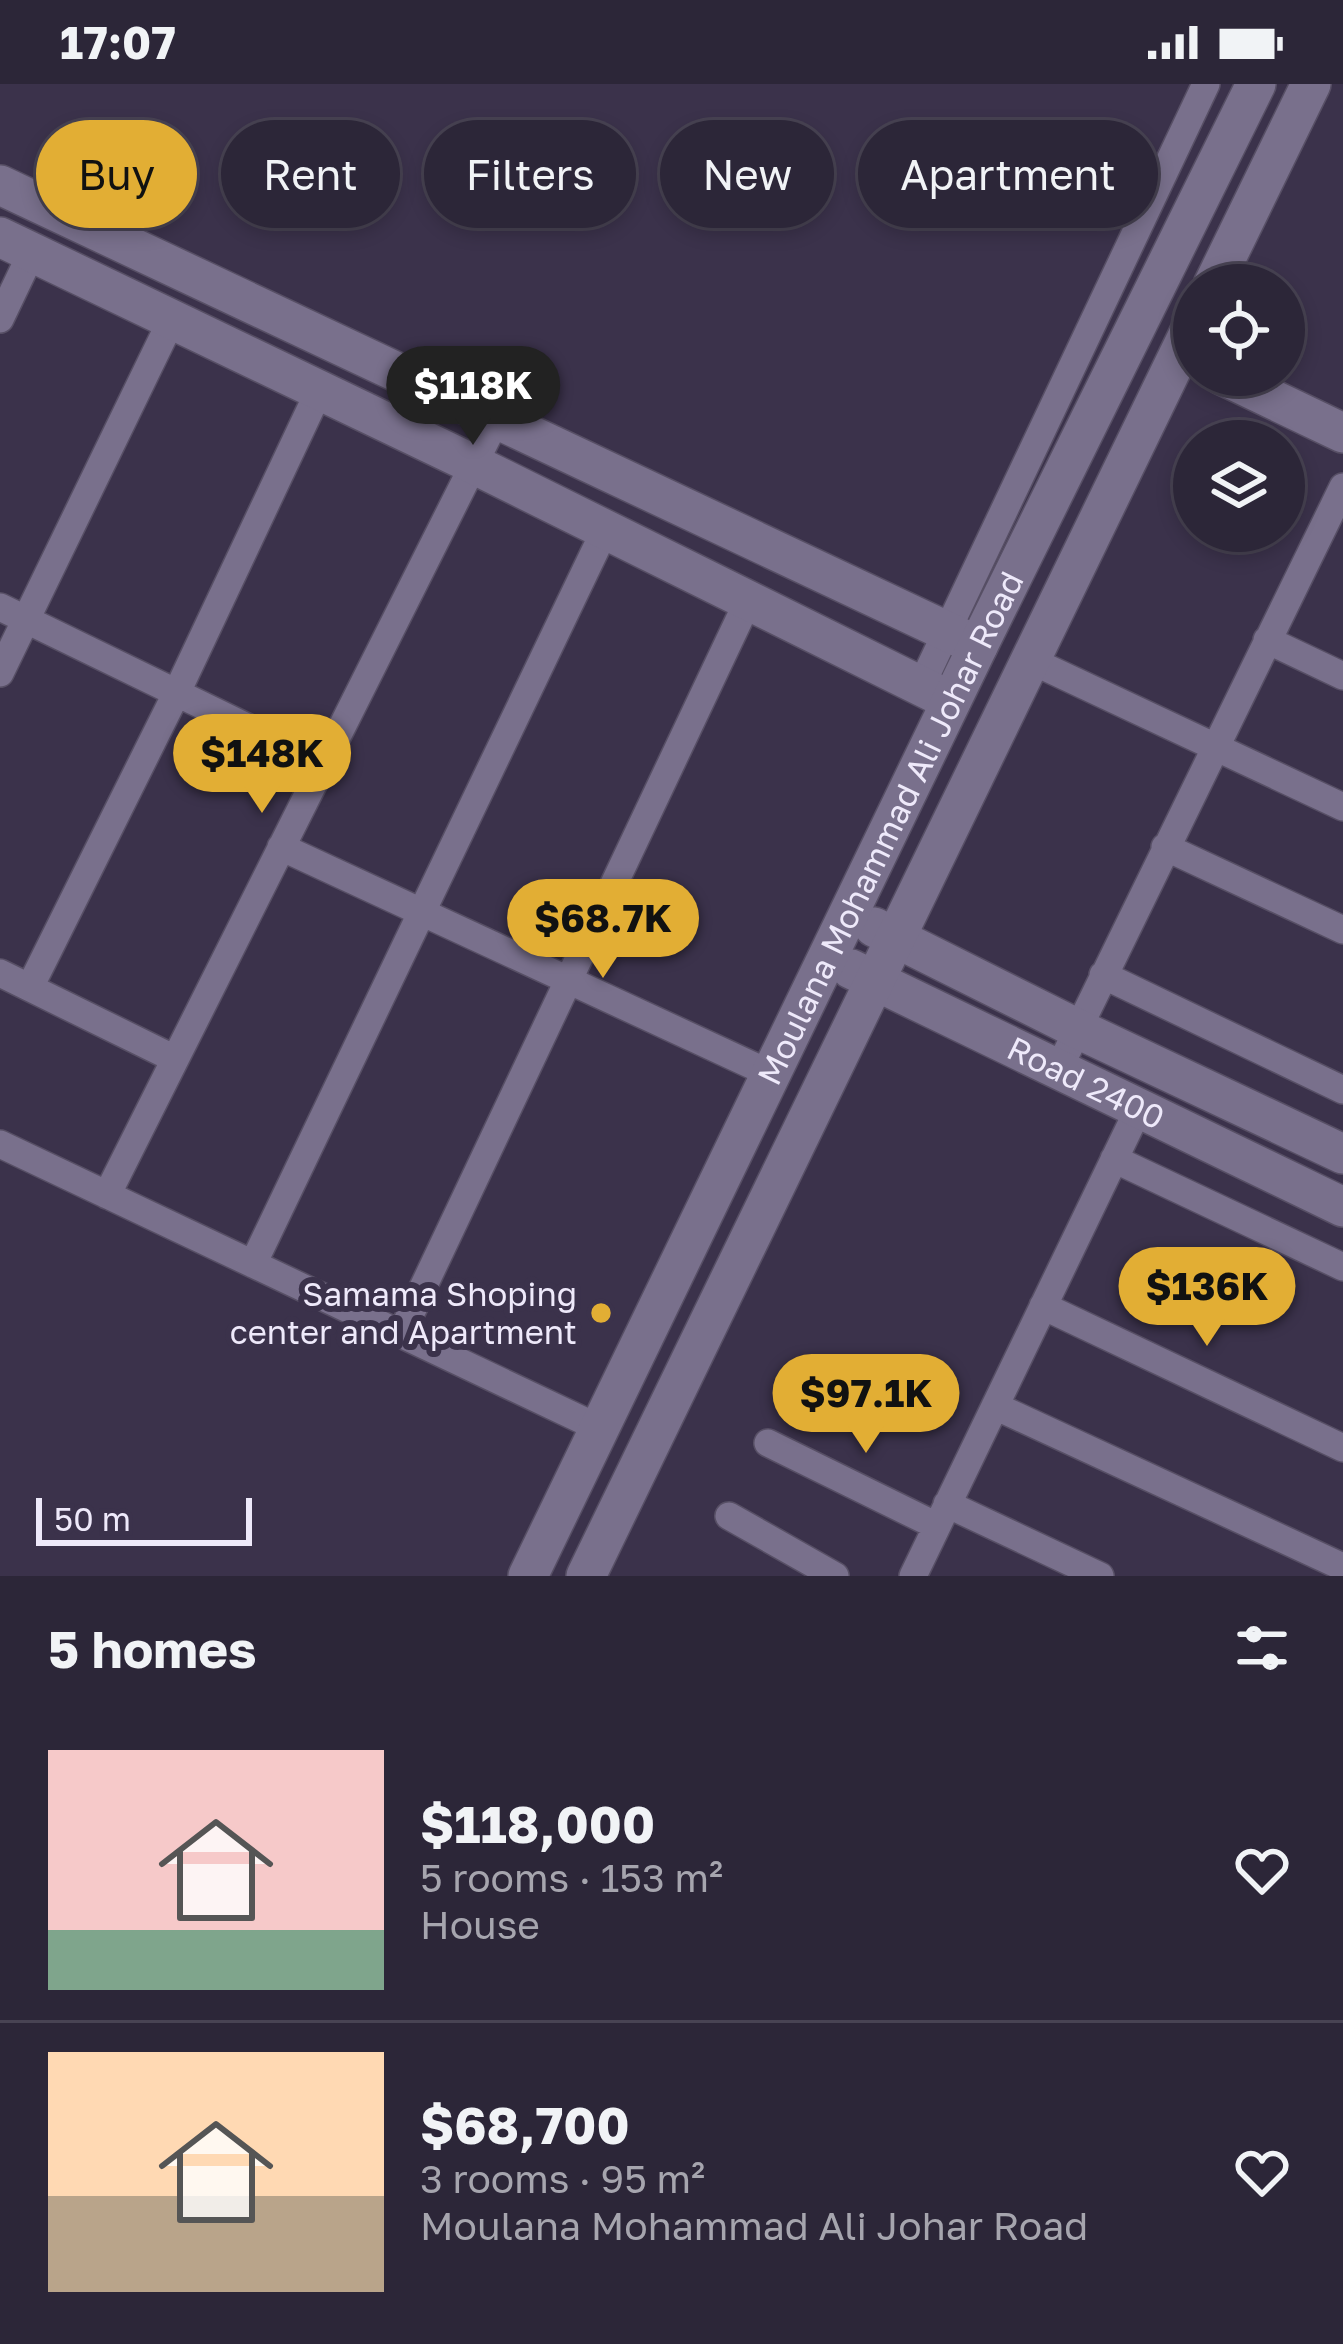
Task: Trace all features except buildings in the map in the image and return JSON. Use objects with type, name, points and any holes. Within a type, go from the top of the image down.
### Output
[{"type":"main road","name":"Moulana Mohammad Ali Johar Road","points":[[528,1576],[848,914],[962,638],[1256,84]]},
{"type":"main road","points":[[1223,264],[1311,84]]},
{"type":"main road","points":[[0,185],[962,638]]},
{"type":"main road","points":[[16,244],[936,694]]},
{"type":"main road","name":"Moulana Mohammad Ali Johar Road","points":[[586,1576],[1030,660],[1173,378]]},
{"type":"main road","points":[[1266,396],[1343,433]]},
{"type":"main road","name":"Road 2400","points":[[848,914],[1343,1154]]},
{"type":"main road","name":"Road 2400","points":[[826,958],[1343,1207]]},
{"type":"street","points":[[962,638],[1206,84]]},
{"type":"street","points":[[0,319],[16,244]]},
{"type":"street","points":[[0,673],[13,613],[172,319]]},
{"type":"street","points":[[30,987],[320,391]]},
{"type":"street","points":[[107,1195],[497,418]]},
{"type":"street","points":[[1058,1070],[1343,487]]},
{"type":"street","points":[[253,1264],[605,530]]},
{"type":"street","points":[[401,1334],[748,601]]},
{"type":"street","points":[[13,613],[323,764]]},
{"type":"street","points":[[1267,640],[1343,676]]},
{"type":"street","points":[[1030,660],[1343,807]]},
{"type":"street","points":[[1166,847],[1343,931]]},
{"type":"street","points":[[281,848],[771,1074]]},
{"type":"street","points":[[0,973],[175,1059]]},
{"type":"street","points":[[1103,975],[1343,1090]]},
{"type":"street","points":[[913,1576],[1139,1108]]},
{"type":"street","points":[[0,1144],[599,1428]]},
{"type":"street","points":[[1114,1159],[1343,1267]]},
{"type":"street","points":[[1043,1306],[1343,1448]]},
{"type":"street","points":[[995,1406],[1343,1567]]},
{"type":"street","points":[[768,1443],[942,1515],[1043,1564],[1100,1576]]},
{"type":"street","points":[[729,1516],[835,1576]]},
{"type":"place","name":"Samama Shoping center and Apartment","points":[[601,1313]]}]
